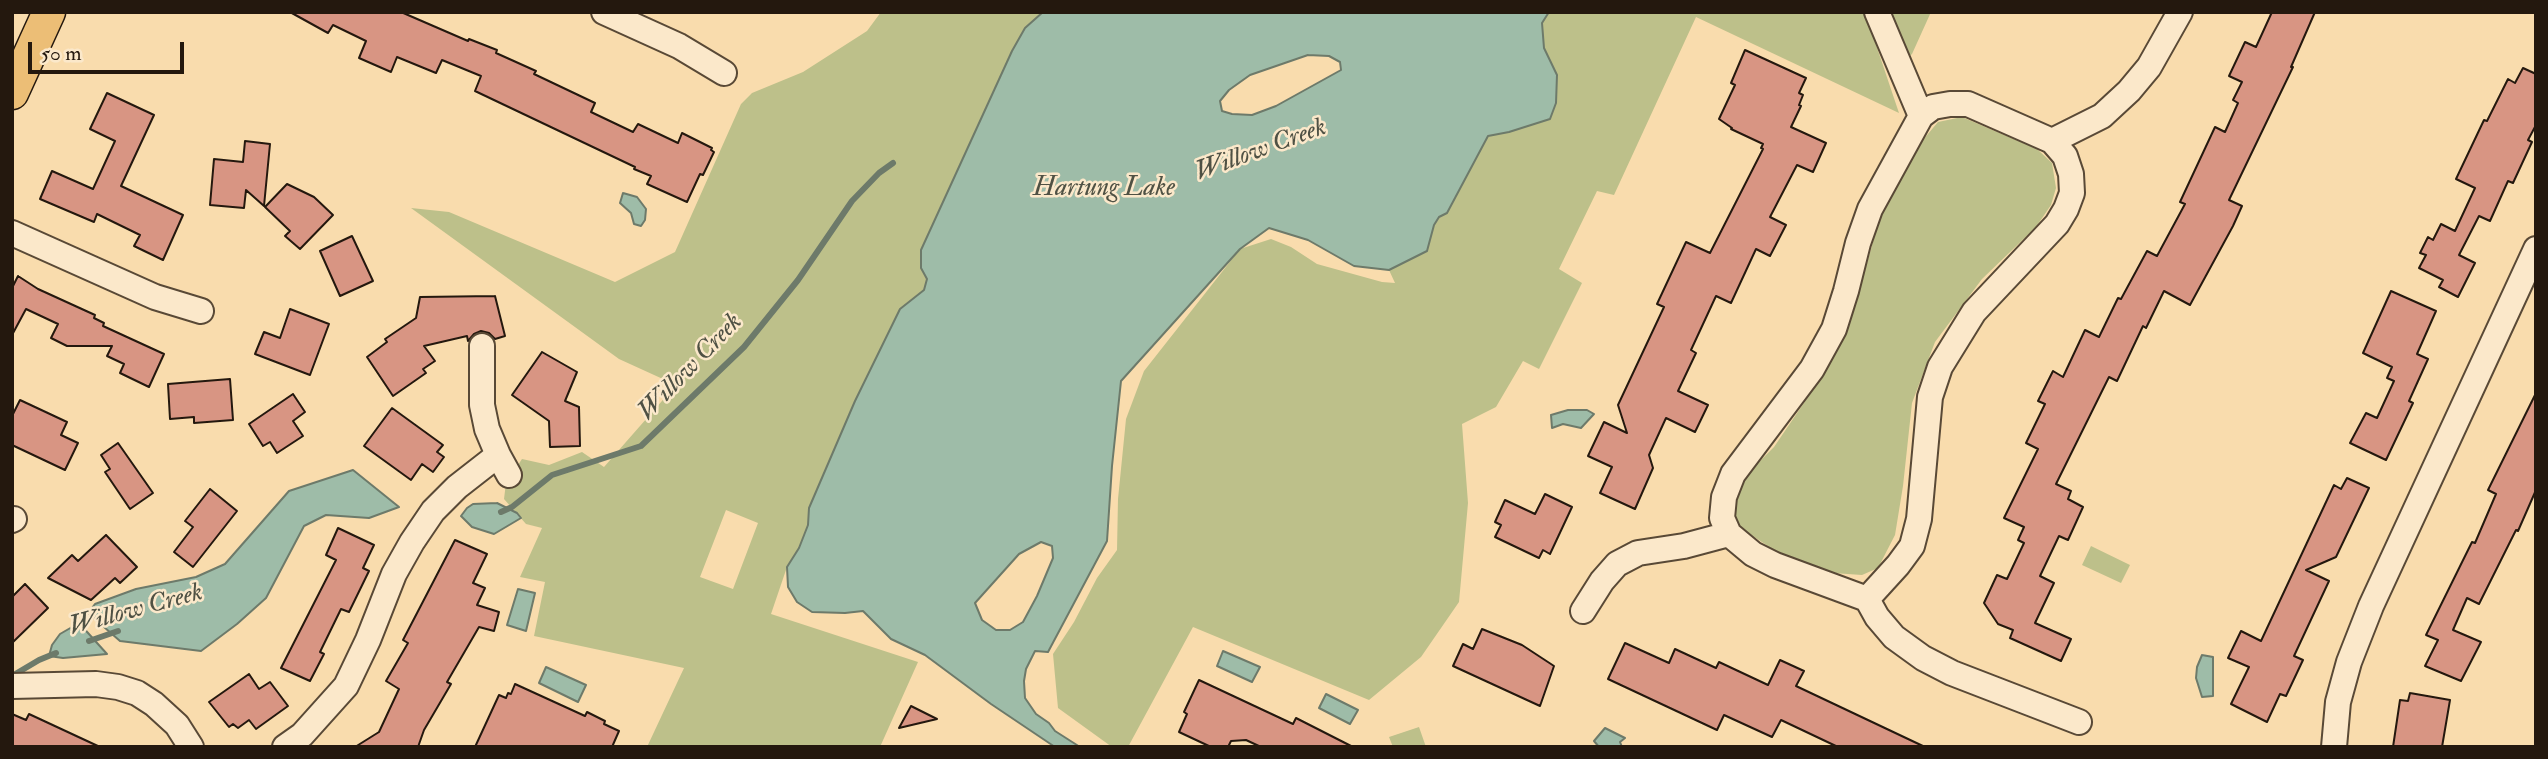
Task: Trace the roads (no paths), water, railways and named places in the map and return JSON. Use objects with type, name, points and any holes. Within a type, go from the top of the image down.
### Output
[{"type":"main road","points":[[12,93],[49,12]]},
{"type":"street","points":[[604,12],[679,46],[724,73]]},
{"type":"street","points":[[1877,12],[1921,116]]},
{"type":"street","points":[[2052,141],[2102,116],[2129,91],[2149,67],[2180,12]]},
{"type":"street","points":[[1867,599],[1912,546],[1919,519],[1930,397],[1940,367],[1973,312],[2057,224],[2072,193],[2071,173],[2065,156],[2052,141],[1968,104],[1933,107],[1921,116],[1870,209],[1834,329],[1812,369],[1734,474],[1724,497],[1722,518],[1729,534],[1754,554],[1775,565],[1867,599],[1894,637],[1923,658],[1952,673],[2079,722]]},
{"type":"street","points":[[12,233],[155,297],[201,311]]},
{"type":"street","points":[[2334,747],[2342,689],[2349,662],[2371,606],[2536,249]]},
{"type":"street","points":[[285,747],[302,734],[346,686],[368,640],[394,574],[433,511],[457,487],[503,465],[487,429],[482,405],[482,346]]},
{"type":"street","points":[[1583,611],[1602,580],[1617,564],[1638,553],[1685,546],[1729,534]]},
{"type":"street","points":[[12,686],[96,684],[118,687],[154,704],[177,726],[191,747]]},
{"type":"water","name":"Hartung Lake","points":[[1043,12],[1549,12],[1542,23],[1544,48],[1557,75],[1556,103],[1550,119],[1488,136],[1447,213],[1439,217],[1434,225],[1427,251],[1389,270],[1354,266],[1308,240],[1269,228],[1240,249],[1121,381],[1107,541],[1048,652],[1035,651],[1026,669],[1024,681],[1025,698],[1036,714],[1055,731],[1080,747],[1055,747],[925,655],[891,639],[863,611],[812,612],[797,602],[788,587],[787,567],[799,548],[808,525],[809,508],[855,401],[900,309],[924,290],[927,279],[921,268],[921,250],[1025,28]],"holes":[[[1308,55],[1329,56],[1340,62],[1341,70],[1276,106],[1252,115],[1222,111],[1220,101],[1229,90],[1250,75]],[[1041,542],[1052,546],[1053,558],[1037,596],[1023,622],[1010,630],[996,630],[982,620],[975,603],[1019,554]]]},
{"type":"water","points":[[623,193],[637,197],[646,209],[645,220],[641,226],[634,224],[631,213],[620,203]]},
{"type":"water","points":[[1568,410],[1587,410],[1594,414],[1581,428],[1563,424],[1552,428],[1551,415]]},
{"type":"water","points":[[353,470],[399,507],[369,518],[326,515],[304,526],[266,598],[201,651],[120,641],[88,613],[95,604],[136,589],[196,577],[225,564],[289,491]]},
{"type":"water","points":[[497,503],[517,513],[521,518],[494,534],[472,527],[461,516],[473,504]]},
{"type":"water","points":[[518,589],[535,593],[526,631],[507,625]]},
{"type":"water","points":[[79,623],[107,654],[63,658],[49,656],[52,645],[60,634]]},
{"type":"water","points":[[1223,651],[1260,667],[1252,682],[1217,666]]},
{"type":"water","points":[[2202,655],[2213,657],[2213,696],[2202,697],[2196,678]]},
{"type":"water","points":[[546,667],[586,685],[578,702],[539,683]]},
{"type":"water","points":[[1326,694],[1358,710],[1350,724],[1319,708]]},
{"type":"water","points":[[1605,728],[1625,738],[1620,742],[1622,747],[1599,747],[1594,741]]},
{"type":"waterway","name":"Willow Creek","points":[[501,512],[512,507],[552,475],[641,446],[744,347],[798,280],[852,201],[879,173],[893,163]]},
{"type":"waterway","name":"Willow Creek","points":[[89,641],[118,631]]},
{"type":"waterway","name":"Willow Creek","points":[[12,676],[56,653]]}]
